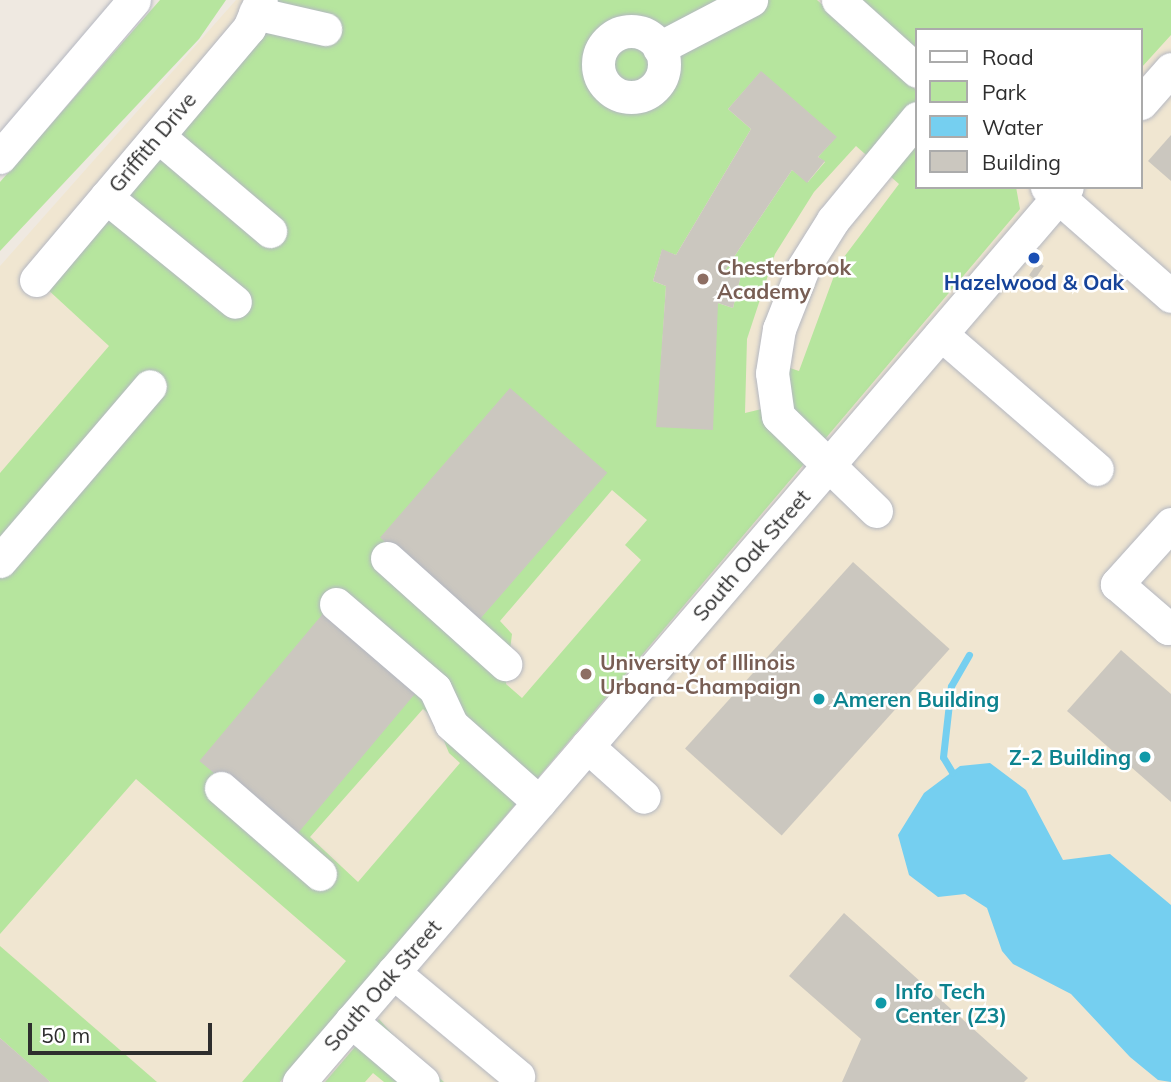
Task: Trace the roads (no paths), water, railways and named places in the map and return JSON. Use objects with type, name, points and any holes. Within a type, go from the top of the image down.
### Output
[{"type":"street","points":[[0,158],[134,0]]},
{"type":"street","points":[[659,48],[704,10],[751,0]]},
{"type":"street","points":[[838,0],[916,70]]},
{"type":"street","points":[[258,6],[325,29]]},
{"type":"street","name":"Griffith Drive","points":[[36,280],[249,28],[258,6]]},
{"type":"street","points":[[1143,101],[1171,69]]},
{"type":"street","points":[[876,511],[827,467],[778,416],[772,373],[779,329],[803,268],[833,220],[916,119]]},
{"type":"street","points":[[158,136],[270,231]]},
{"type":"street","points":[[1058,191],[1171,296]]},
{"type":"street","name":"South Oak Street","points":[[299,1082],[942,334],[1058,191]]},
{"type":"street","points":[[106,197],[235,302]]},
{"type":"street","points":[[942,334],[1097,469]]},
{"type":"street","points":[[0,561],[150,386]]},
{"type":"street","points":[[1171,524],[1117,584],[1168,628],[1171,625]]},
{"type":"street","points":[[387,558],[505,664]]},
{"type":"street","points":[[335,604],[435,689],[452,724],[539,802]]},
{"type":"street","points":[[587,746],[645,797]]},
{"type":"street","points":[[221,788],[320,874]]},
{"type":"street","points":[[393,972],[519,1076]]},
{"type":"street","points":[[351,1021],[417,1080]]},
{"type":"water","points":[[990,763],[1026,790],[1063,860],[1110,854],[1171,905],[1171,1082],[1158,1080],[1130,1057],[1071,994],[1013,964],[1002,951],[987,908],[965,894],[938,897],[909,875],[898,835],[924,793],[960,766]]},
{"type":"waterway","points":[[952,772],[943,757],[951,686],[969,655]]},
{"type":"place","name":"Hazelwood & Oak","points":[[1034,258]]},
{"type":"place","name":"Chesterbrook Academy","points":[[703,279]]},
{"type":"place","name":"University of Illinois Urbana-Champaign","points":[[586,674]]},
{"type":"place","name":"Ameren Building","points":[[819,699]]},
{"type":"place","name":"Z-2 Building","points":[[1145,757]]},
{"type":"place","name":"Info Tech Center (Z3)","points":[[881,1003]]}]
